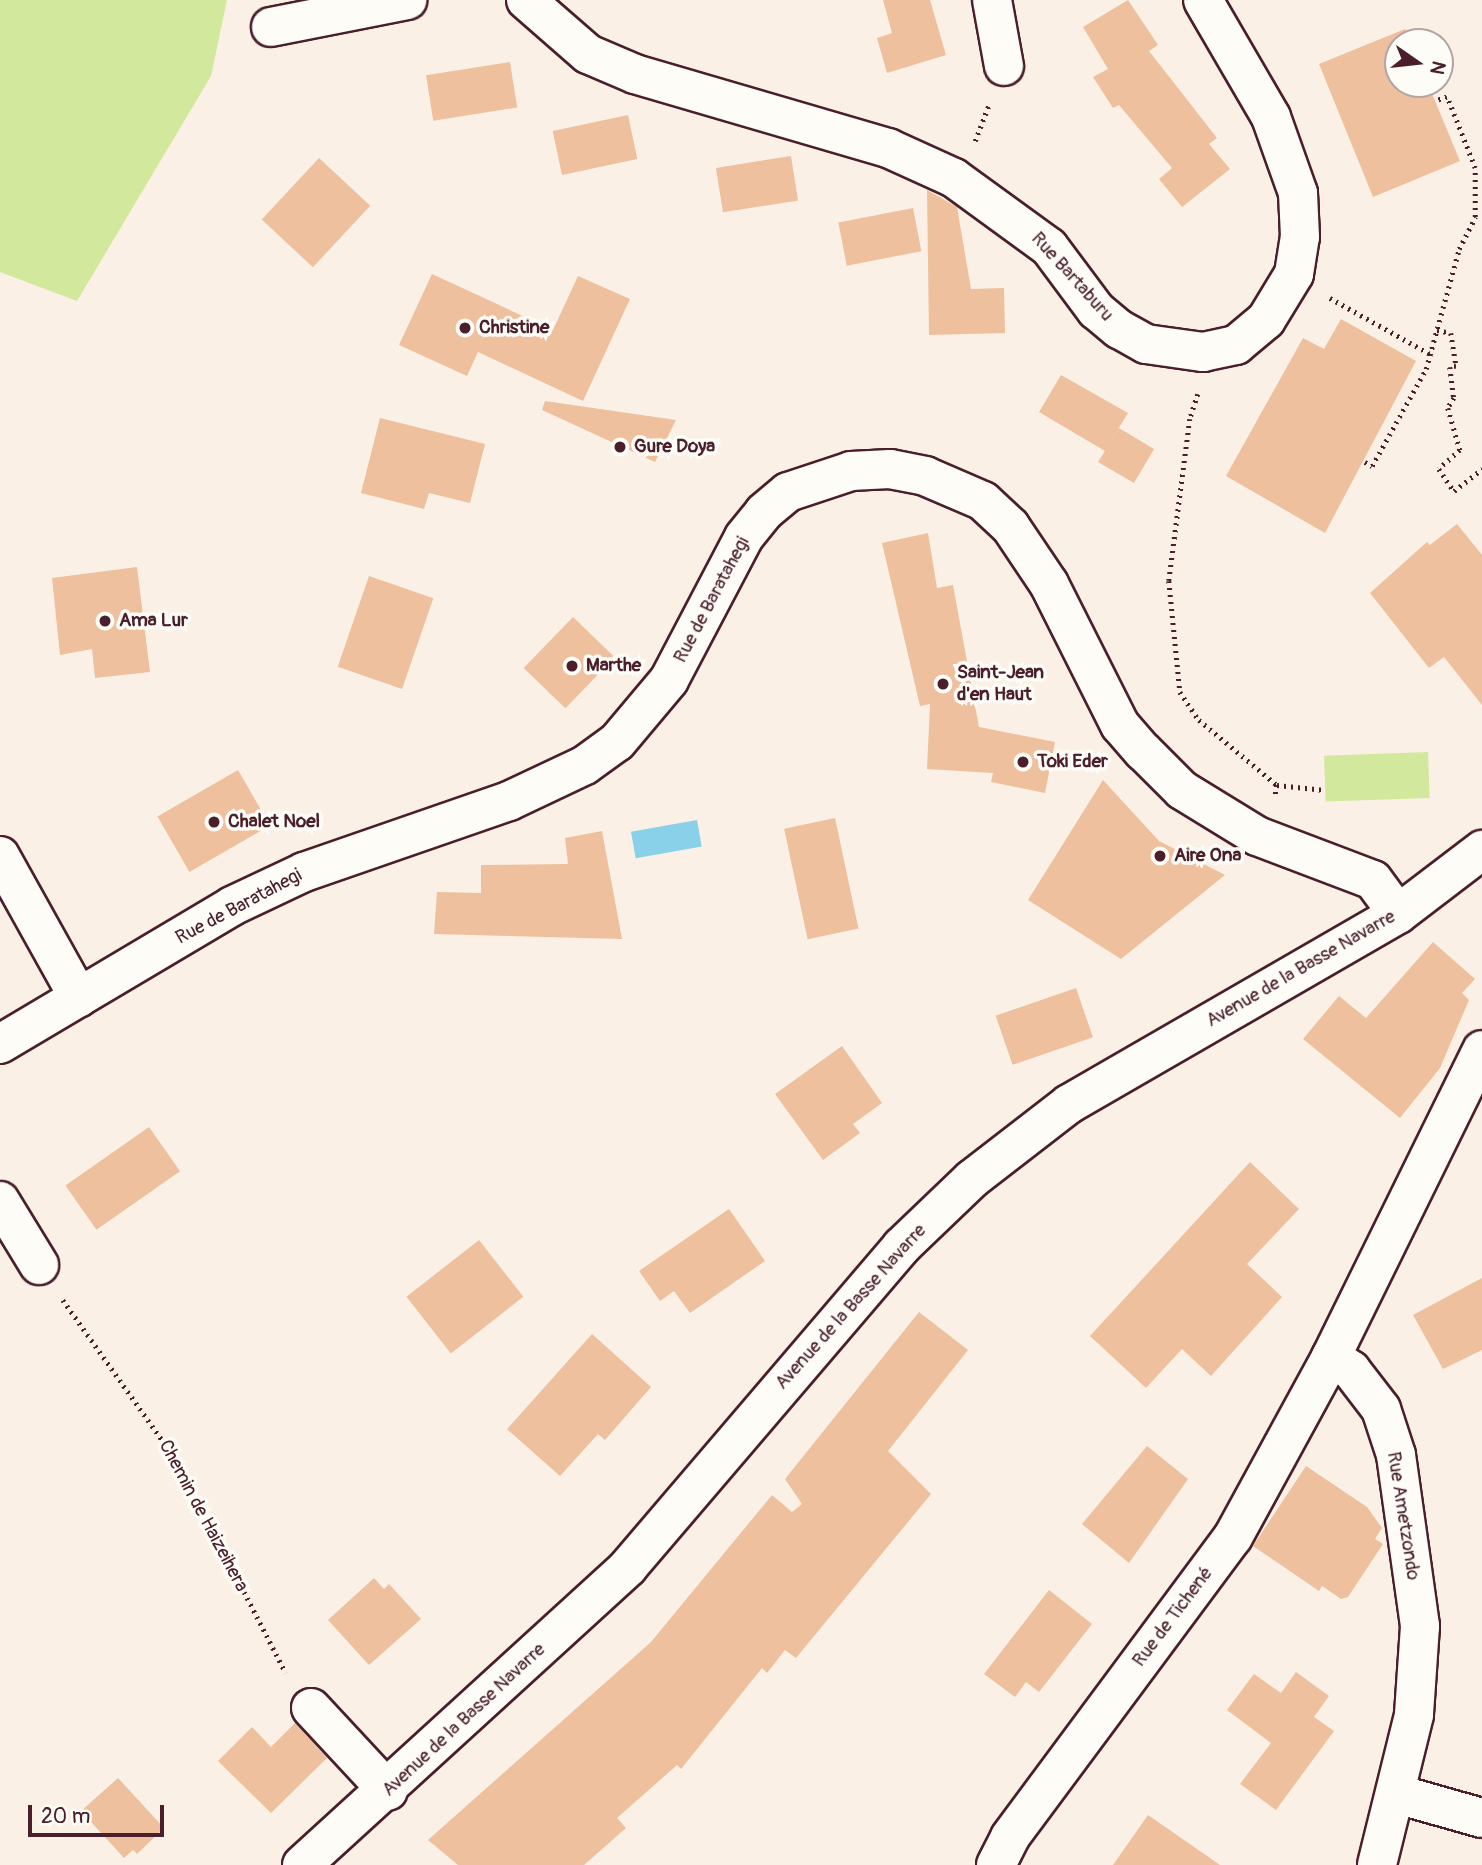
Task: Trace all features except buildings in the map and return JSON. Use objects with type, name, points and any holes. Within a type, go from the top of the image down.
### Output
[{"type":"street","points":[[271,27],[407,0]]},
{"type":"street","name":"Rue Bartaburu","points":[[526,0],[588,54],[635,74],[888,148],[954,178],[1049,247],[1096,310],[1119,329],[1146,344],[1203,352],[1236,345],[1266,320],[1294,274],[1300,237],[1298,193],[1271,117],[1203,0]]},
{"type":"street","points":[[992,0],[1004,66]]},
{"type":"street","name":"Rue de Baratahegi","points":[[0,1044],[232,906],[304,872],[519,797],[585,765],[627,732],[669,681],[744,537],[764,512],[788,492],[851,471],[890,469],[925,477],[983,501],[1010,526],[1049,584],[1120,725],[1182,790],[1257,836],[1359,870],[1373,880],[1398,914]]},
{"type":"street","name":"Avenue de la Basse Navarre","points":[[302,1865],[388,1791],[628,1567],[901,1247],[972,1179],[1069,1104],[1398,914],[1482,850]]},
{"type":"street","points":[[0,856],[79,998]]},
{"type":"street","points":[[1331,1357],[1482,1050]]},
{"type":"street","points":[[0,1201],[38,1265]]},
{"type":"street","name":"Rue Ametzondo","points":[[1331,1357],[1351,1370],[1381,1409],[1396,1455],[1420,1626],[1414,1715],[1397,1794],[1377,1865]]},
{"type":"street","name":"Rue de Tichené","points":[[996,1865],[1010,1837],[1233,1537],[1331,1357]]},
{"type":"street","points":[[311,1708],[388,1791]]},
{"type":"street","points":[[1397,1794],[1482,1818]]},
{"type":"path","points":[[954,178],[987,119],[990,85],[1004,66]]},
{"type":"path","points":[[1365,462],[1372,466],[1430,354],[1459,249],[1475,218],[1478,181],[1447,97],[1435,101]]},
{"type":"path","points":[[1317,291],[1430,354]]},
{"type":"path","points":[[1437,330],[1451,333],[1456,366],[1450,368],[1454,398],[1448,408],[1460,450],[1439,470],[1454,491],[1482,469]]},
{"type":"path","points":[[1203,352],[1205,375],[1190,419],[1169,581],[1180,692],[1199,720],[1277,785],[1325,790]]},
{"type":"path","points":[[1273,807],[1277,785]]},
{"type":"path","name":"Chemin de Haizeihera","points":[[38,1265],[177,1461],[283,1669],[311,1708]]},
{"type":"green space","points":[[0,0],[227,0],[211,76],[77,301],[0,272]]},
{"type":"green space","points":[[1428,752],[1430,798],[1326,802],[1324,756]]},
{"type":"water","points":[[697,820],[702,847],[636,858],[631,832]]},
{"type":"place","name":"Christine","points":[[465,328]]},
{"type":"place","name":"Gure Doya","points":[[620,447]]},
{"type":"place","name":"Ama Lur","points":[[105,621]]},
{"type":"place","name":"Marthe","points":[[572,666]]},
{"type":"place","name":"Saint-Jean d'en Haut","points":[[943,684]]},
{"type":"place","name":"Toki Eder","points":[[1023,762]]},
{"type":"place","name":"Chalet Noel","points":[[214,822]]},
{"type":"place","name":"Aire Ona","points":[[1160,856]]}]
